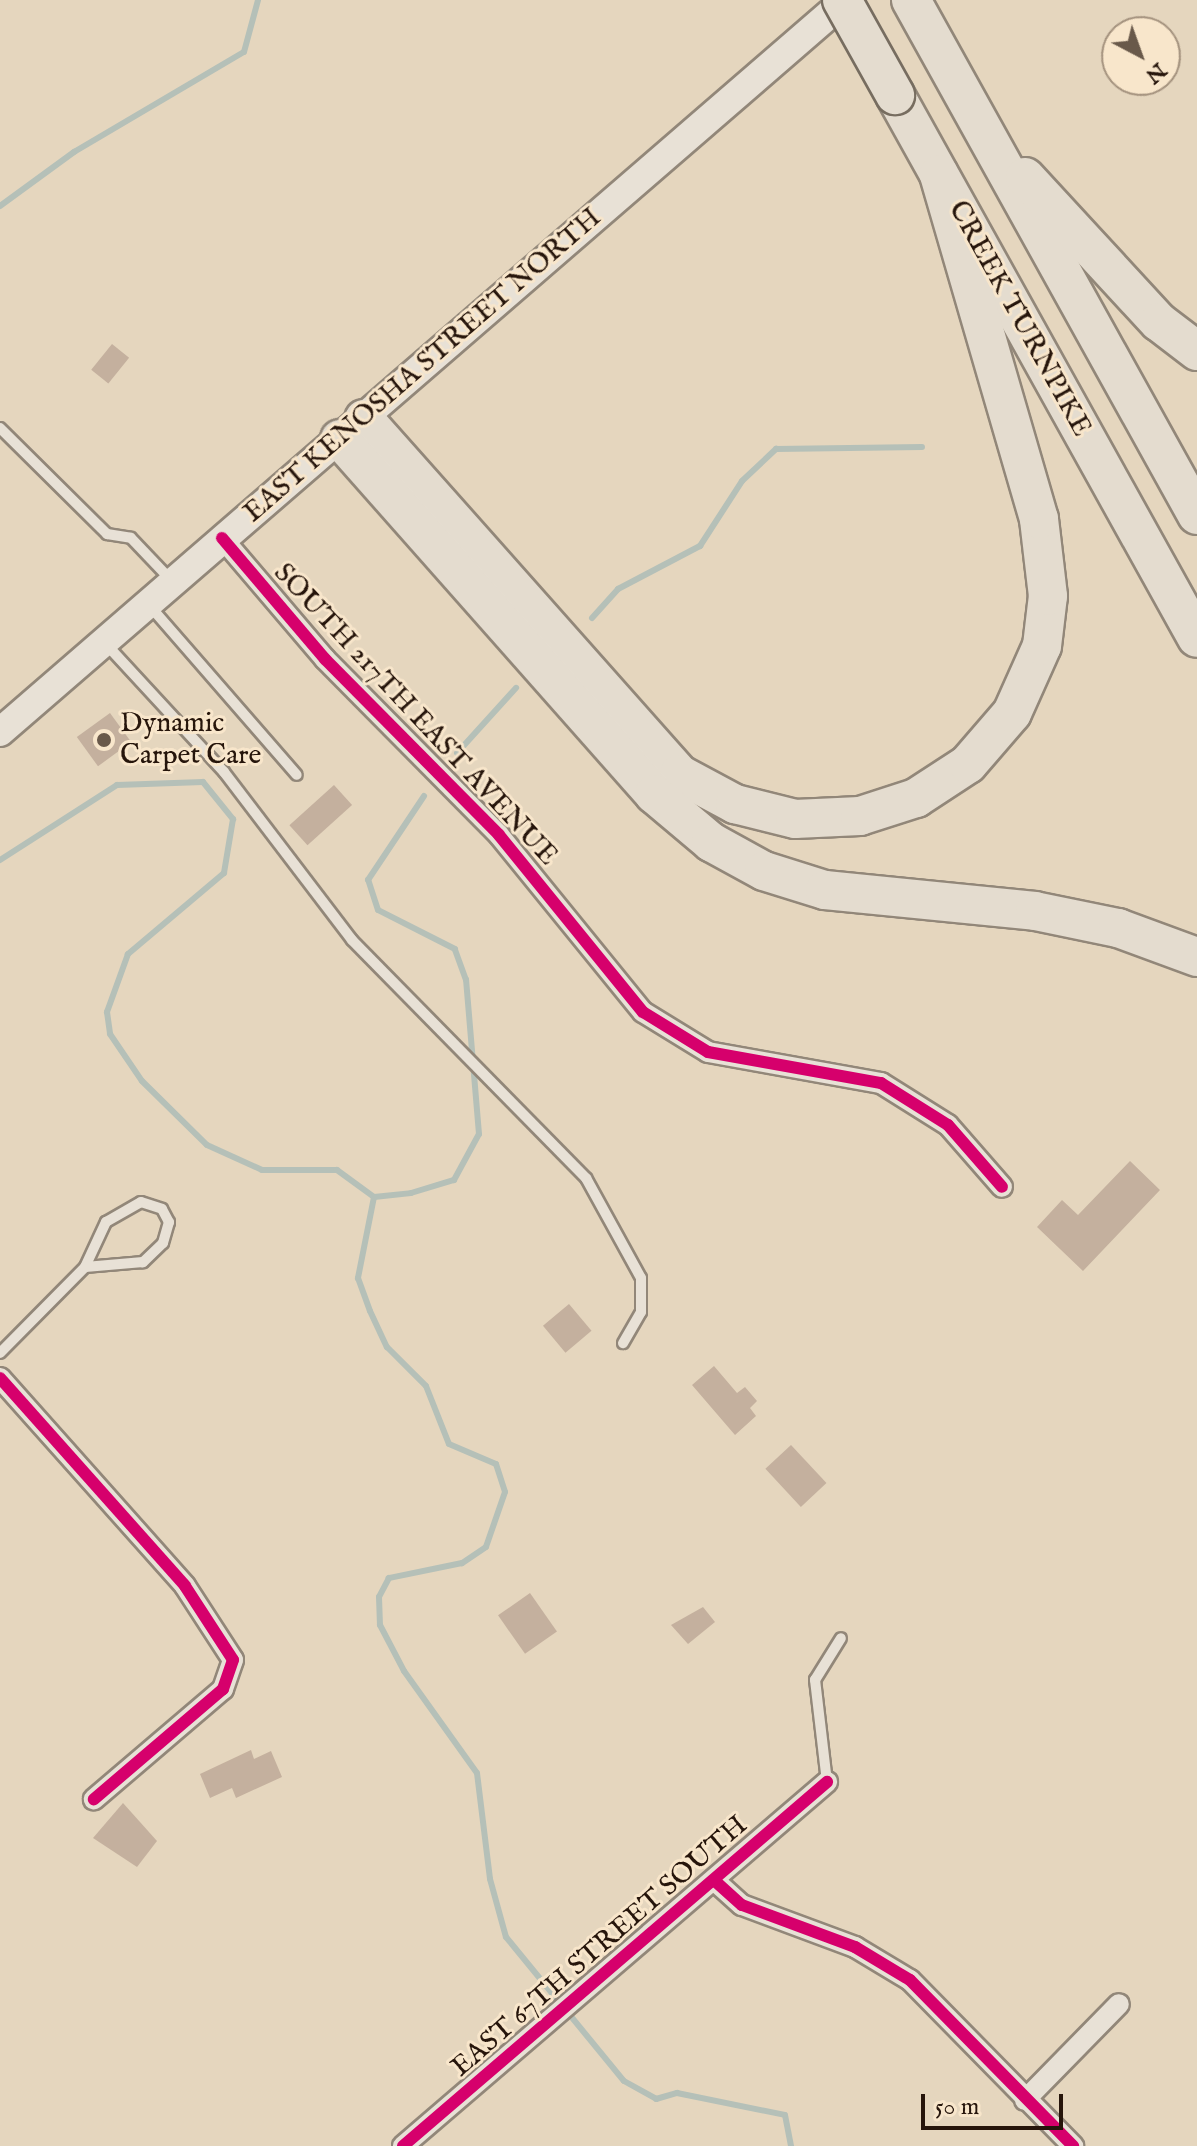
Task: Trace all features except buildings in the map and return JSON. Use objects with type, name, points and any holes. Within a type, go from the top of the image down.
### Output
[{"type":"highway","name":"CREEK TURNPIKE","points":[[844,0],[1197,638]]},
{"type":"highway","points":[[911,0],[1197,515]]},
{"type":"highway","points":[[985,133],[1159,322],[1197,351]]},
{"type":"highway","points":[[352,429],[457,528],[595,685],[688,780],[735,804],[795,819],[860,816],[916,798],[968,764],[1012,713],[1042,646],[1046,550],[939,174]]},
{"type":"highway","points":[[352,429],[654,794],[730,853],[825,890],[1035,911],[1118,928],[1197,957]]},
{"type":"main road","name":"EAST KENOSHA STREET NORTH","points":[[0,732],[844,0]]},
{"type":"street","name":"SOUTH 217TH EAST AVENUE","points":[[222,538],[370,707],[499,835],[643,1012],[708,1052],[881,1083],[948,1125],[1002,1187]]},
{"type":"street","points":[[0,1378],[185,1586],[227,1646],[233,1669],[223,1689],[94,1799]]},
{"type":"street","name":"EAST 67TH STREET SOUTH","points":[[403,2146],[571,2005],[827,1782]]},
{"type":"street","points":[[715,1881],[742,1905],[890,1965],[932,1997],[1025,2100],[1073,2146]]},
{"type":"street","points":[[1025,2100],[1119,2004]]},
{"type":"lane","points":[[0,428],[107,534],[131,538],[173,582]]},
{"type":"lane","points":[[148,604],[297,775]]},
{"type":"lane","points":[[104,642],[224,772],[352,940],[497,1083],[586,1178],[632,1255],[643,1296],[623,1343]]},
{"type":"lane","points":[[0,1353],[85,1267],[106,1222],[124,1207],[162,1209],[169,1222],[163,1243],[143,1262],[85,1267]]},
{"type":"lane","points":[[827,1782],[815,1680],[841,1638]]},
{"type":"waterway","points":[[0,206],[74,152],[244,52],[258,0]]},
{"type":"waterway","points":[[592,618],[618,589],[700,546],[742,481],[776,449],[922,447]]},
{"type":"waterway","points":[[457,753],[516,688]]},
{"type":"waterway","points":[[0,860],[117,785],[203,782],[233,819],[224,873],[128,954],[107,1012],[110,1034],[142,1081],[207,1145],[262,1170],[337,1170],[374,1197],[411,1193],[454,1180],[479,1134],[466,980],[455,949],[378,910],[368,880],[424,796]]},
{"type":"waterway","points":[[374,1197],[358,1278],[370,1311],[387,1347],[426,1386],[449,1444],[496,1464],[505,1492],[486,1547],[462,1563],[389,1578],[379,1597],[380,1625],[404,1671],[477,1773],[490,1879],[506,1937],[624,2081],[656,2099],[677,2093],[785,2115],[791,2146]]},
{"type":"cycle path","points":[[222,538],[325,659],[499,835],[643,1012],[708,1052],[881,1083],[948,1125],[1002,1187]]},
{"type":"cycle path","points":[[0,1378],[185,1586],[233,1660],[223,1689],[94,1799]]},
{"type":"cycle path","points":[[403,2146],[827,1782]]},
{"type":"cycle path","points":[[715,1881],[742,1905],[855,1947],[910,1980],[1073,2146]]},
{"type":"place","name":"Dynamic Carpet Care","points":[[104,740]]}]
